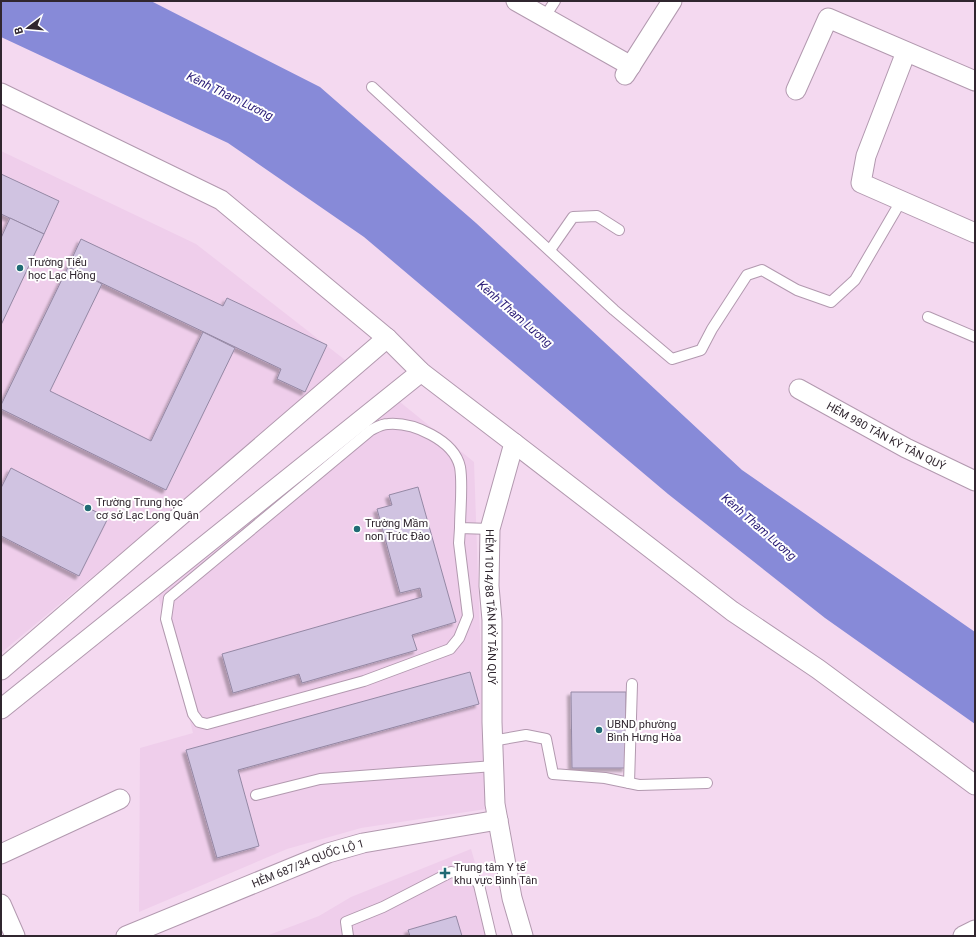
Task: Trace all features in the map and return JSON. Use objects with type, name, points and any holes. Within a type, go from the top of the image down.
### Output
[{"type":"street","points":[[516,1],[628,71],[672,1]]},
{"type":"street","points":[[796,90],[828,18],[975,81]]},
{"type":"street","points":[[906,52],[866,156],[861,183],[975,233]]},
{"type":"street","points":[[1,92],[221,200],[387,338],[421,372],[732,611],[818,670],[975,785]]},
{"type":"street","points":[[1,670],[387,338]]},
{"type":"street","points":[[2,706],[421,372]]},
{"type":"street","name":"HẺM 980 TÂN KỲ TÂN QUÝ","points":[[799,389],[906,448],[975,482]]},
{"type":"street","name":"HẺM 1014/88 TÂN KỲ TÂN QUÝ","points":[[514,443],[490,529],[492,741],[495,804],[512,898],[523,936]]},
{"type":"street","points":[[1,854],[120,799]]},
{"type":"street","name":"HẺM 687/34 QUỐC LỘ 1","points":[[126,936],[328,853],[364,843],[498,820]]},
{"type":"street","points":[[1,904],[15,936]]},
{"type":"street","points":[[963,936],[975,930]]},
{"type":"lane","points":[[544,18],[555,1]]},
{"type":"lane","points":[[372,86],[614,310],[672,359],[701,350],[712,329],[746,275],[762,270],[797,290],[831,302],[855,280],[901,201]]},
{"type":"lane","points":[[550,250],[573,218],[597,216],[619,230]]},
{"type":"lane","points":[[928,317],[975,337]]},
{"type":"lane","points":[[389,423],[410,425],[430,433],[448,446],[460,466],[460,528],[459,543],[468,616],[459,638],[450,649],[364,681],[207,724],[199,722],[193,714],[166,620],[169,598],[371,430],[389,423]]},
{"type":"lane","points":[[460,528],[490,529]]},
{"type":"lane","points":[[629,783],[632,684]]},
{"type":"lane","points":[[492,741],[526,735],[546,739],[553,774],[605,778],[639,785],[707,782]]},
{"type":"lane","points":[[256,795],[320,778],[494,766]]},
{"type":"lane","points":[[348,936],[346,922],[383,907],[451,872],[474,877],[480,885],[491,936]]},
{"type":"shaded area","name":"Trường Trung học cơ sở Lạc Long Quân","points":[[1,151],[196,244],[349,363],[1,653]]},
{"type":"shaded area","points":[[395,398],[474,462],[486,809],[361,828],[287,849],[139,912],[140,748],[193,733],[158,595]]},
{"type":"shaded area","name":"Trung tâm Y tế khu vực Bình Tân","points":[[471,849],[496,936],[266,936],[319,916],[351,897]]},
{"type":"water","name":"Kênh Tham Lương","points":[[1,1],[151,1],[320,87],[476,223],[742,470],[975,632],[975,724],[825,618],[668,494],[364,237],[228,143],[1,37]]},
{"type":"building","points":[[1,174],[59,201],[44,234],[1,214]]},
{"type":"building","points":[[10,218],[44,234],[1,325],[1,238]]},
{"type":"building","points":[[81,239],[223,306],[227,298],[327,345],[305,392],[277,379],[281,369],[68,267]]},
{"type":"building","points":[[68,267],[102,284],[50,391],[151,441],[203,332],[235,348],[166,490],[1,409],[1,405]]},
{"type":"building","points":[[11,468],[108,518],[79,576],[1,536],[1,488]]},
{"type":"building","points":[[418,487],[456,622],[412,635],[417,650],[302,683],[299,674],[233,693],[222,654],[422,597],[420,588],[400,593],[377,509],[392,505],[389,495]]},
{"type":"building","points":[[470,672],[479,704],[238,770],[259,846],[217,858],[186,750]]},
{"type":"building","name":"UBND phường Bình Hưng Hòa","points":[[571,692],[626,692],[626,768],[572,768]]},
{"type":"building","points":[[456,916],[462,936],[410,936],[408,930]]},
{"type":"place","name":"Trường Tiểu học Lạc Hồng","points":[[20,268]]},
{"type":"place","name":"Trường Trung học cơ sở Lạc Long Quân","points":[[88,508]]},
{"type":"place","name":"Trường Mầm non Trúc Đào","points":[[357,529]]},
{"type":"place","name":"UBND phường Bình Hưng Hòa","points":[[599,730]]},
{"type":"place","name":"Trung tâm Y tế khu vực Bình Tân","points":[[445,873]]}]
